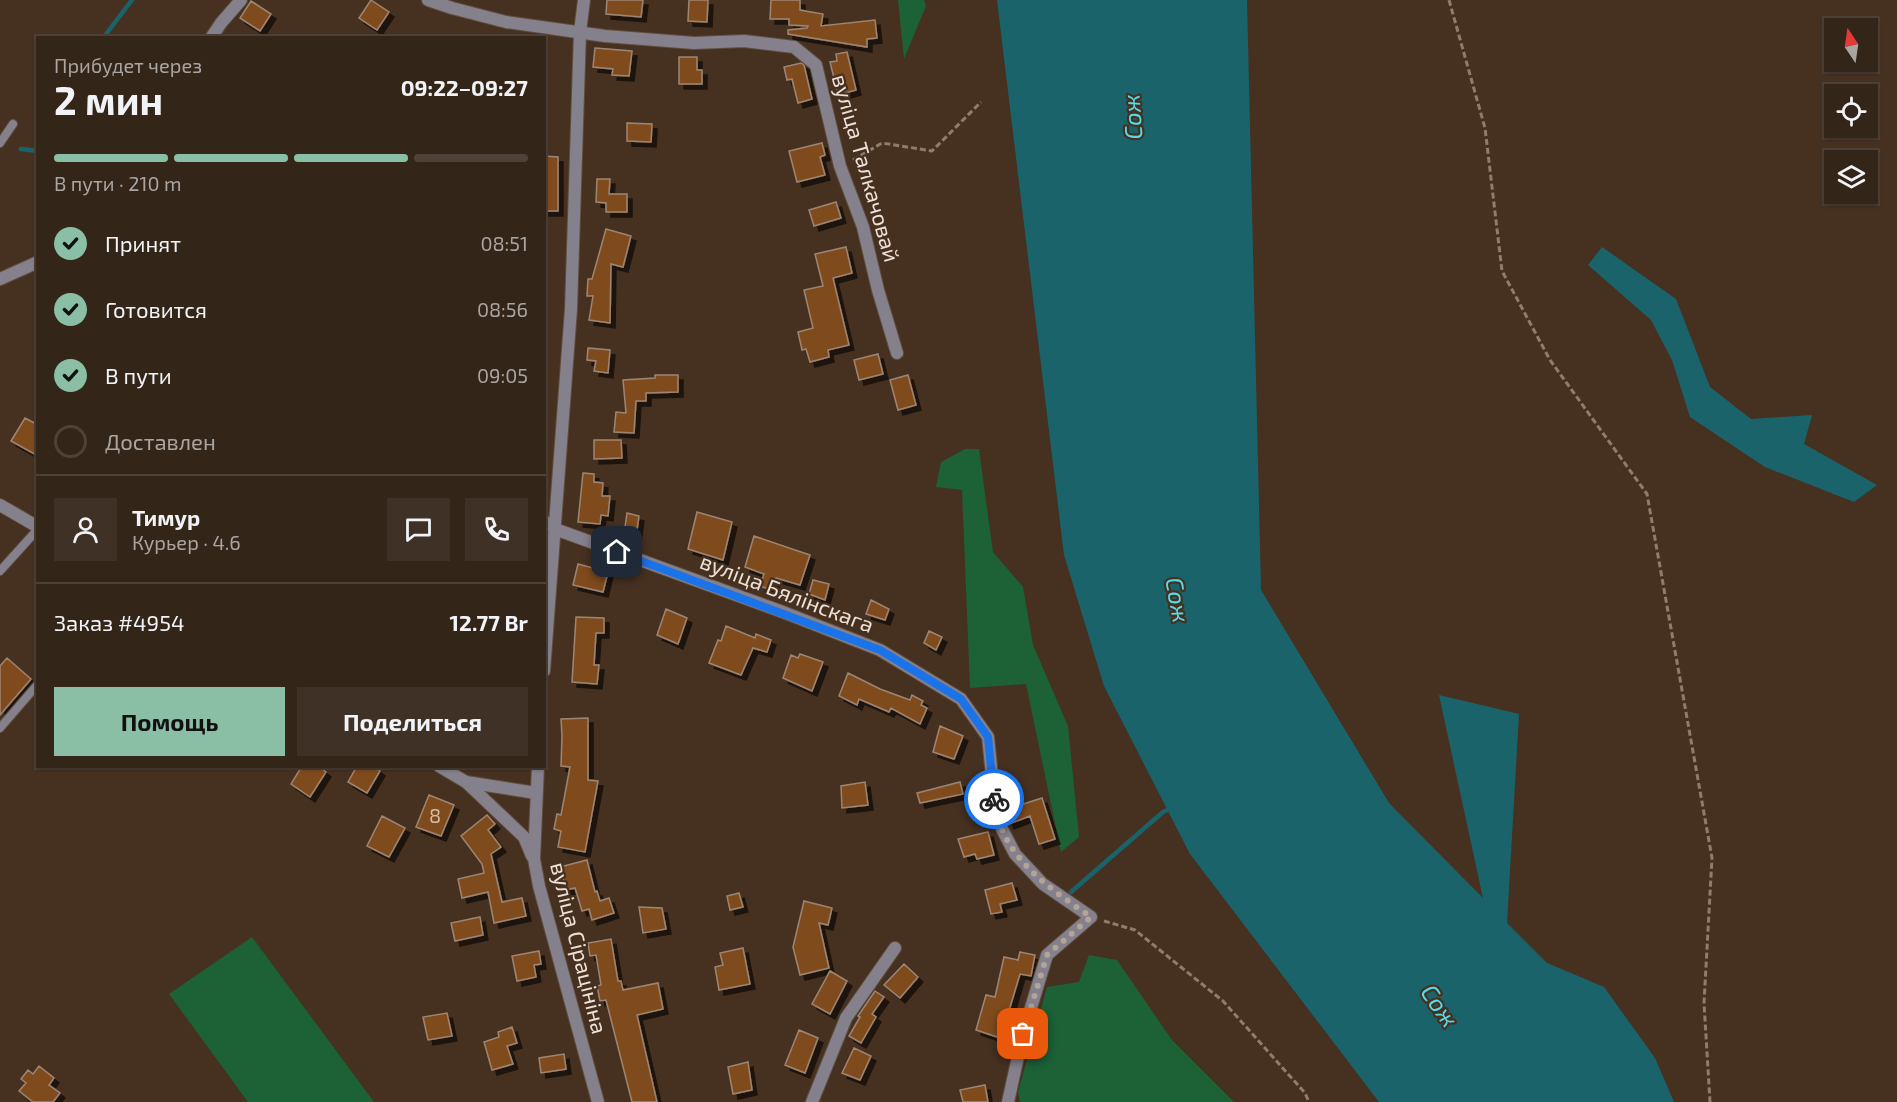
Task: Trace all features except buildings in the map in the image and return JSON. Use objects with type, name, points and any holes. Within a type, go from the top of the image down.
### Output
[{"type":"street","points":[[213,36],[241,0]]},
{"type":"street","name":"вуліца Талкачовай","points":[[428,0],[506,21],[604,36],[694,42],[744,41],[794,47],[816,65],[840,166],[863,227],[878,290],[897,353]]},
{"type":"street","points":[[546,630],[571,309],[580,32],[584,0]]},
{"type":"street","points":[[0,279],[36,263]]},
{"type":"street","points":[[0,504],[36,527]]},
{"type":"street","name":"вуліца Бялінскага","points":[[546,522],[555,529],[880,650],[961,699],[988,737],[995,805],[1002,829],[1015,854],[1043,884],[1091,917]]},
{"type":"street","points":[[442,768],[466,782],[524,837],[534,859]]},
{"type":"street","name":"вуліца Сірацініна","points":[[538,768],[534,859],[539,886],[598,1102]]},
{"type":"street","points":[[466,782],[536,793]]},
{"type":"street","points":[[1008,1102],[1023,1034],[1047,955],[1091,917]]},
{"type":"street","points":[[812,1102],[846,1018],[895,948]]},
{"type":"lane","points":[[0,143],[13,124]]},
{"type":"lane","points":[[0,571],[36,530]]},
{"type":"lane","points":[[0,728],[36,686]]},
{"type":"path","points":[[1449,0],[1485,128],[1502,272],[1550,360],[1647,494],[1712,858],[1704,1003],[1710,1102]]},
{"type":"path","points":[[840,166],[882,143],[933,151],[981,102]]},
{"type":"path","points":[[1091,917],[1135,930],[1223,1001],[1305,1093],[1309,1102]]},
{"type":"green space","points":[[898,0],[924,0],[926,6],[904,59]]},
{"type":"green space","points":[[965,449],[979,449],[993,552],[1023,587],[1033,645],[1068,726],[1079,837],[1061,852],[1026,684],[970,688],[962,490],[936,487],[941,462]]},
{"type":"green space","points":[[252,937],[374,1102],[248,1102],[169,994]]},
{"type":"green space","points":[[1089,955],[1117,960],[1172,1040],[1234,1102],[1020,1102],[1018,1092],[1047,987],[1079,982]]},
{"type":"water","name":"Сож","points":[[997,0],[1247,0],[1261,590],[1389,803],[1483,898],[1439,695],[1519,714],[1507,923],[1547,963],[1604,987],[1655,1058],[1674,1102],[1379,1102],[1190,854],[1104,686],[1064,555]]},
{"type":"water","points":[[1602,247],[1676,299],[1710,387],[1751,419],[1812,415],[1804,444],[1877,485],[1854,502],[1765,467],[1690,417],[1672,360],[1651,320],[1588,265]]},
{"type":"waterway","points":[[105,36],[132,0]]},
{"type":"waterway","points":[[21,149],[36,151]]},
{"type":"waterway","points":[[1071,892],[1163,812],[1172,808]]},
{"type":"way so far","points":[[994,799],[1002,829],[1015,854],[1043,884],[1091,917],[1047,955],[1023,1034]]},
{"type":"route","points":[[617,552],[880,650],[961,699],[988,737],[994,799]]}]
